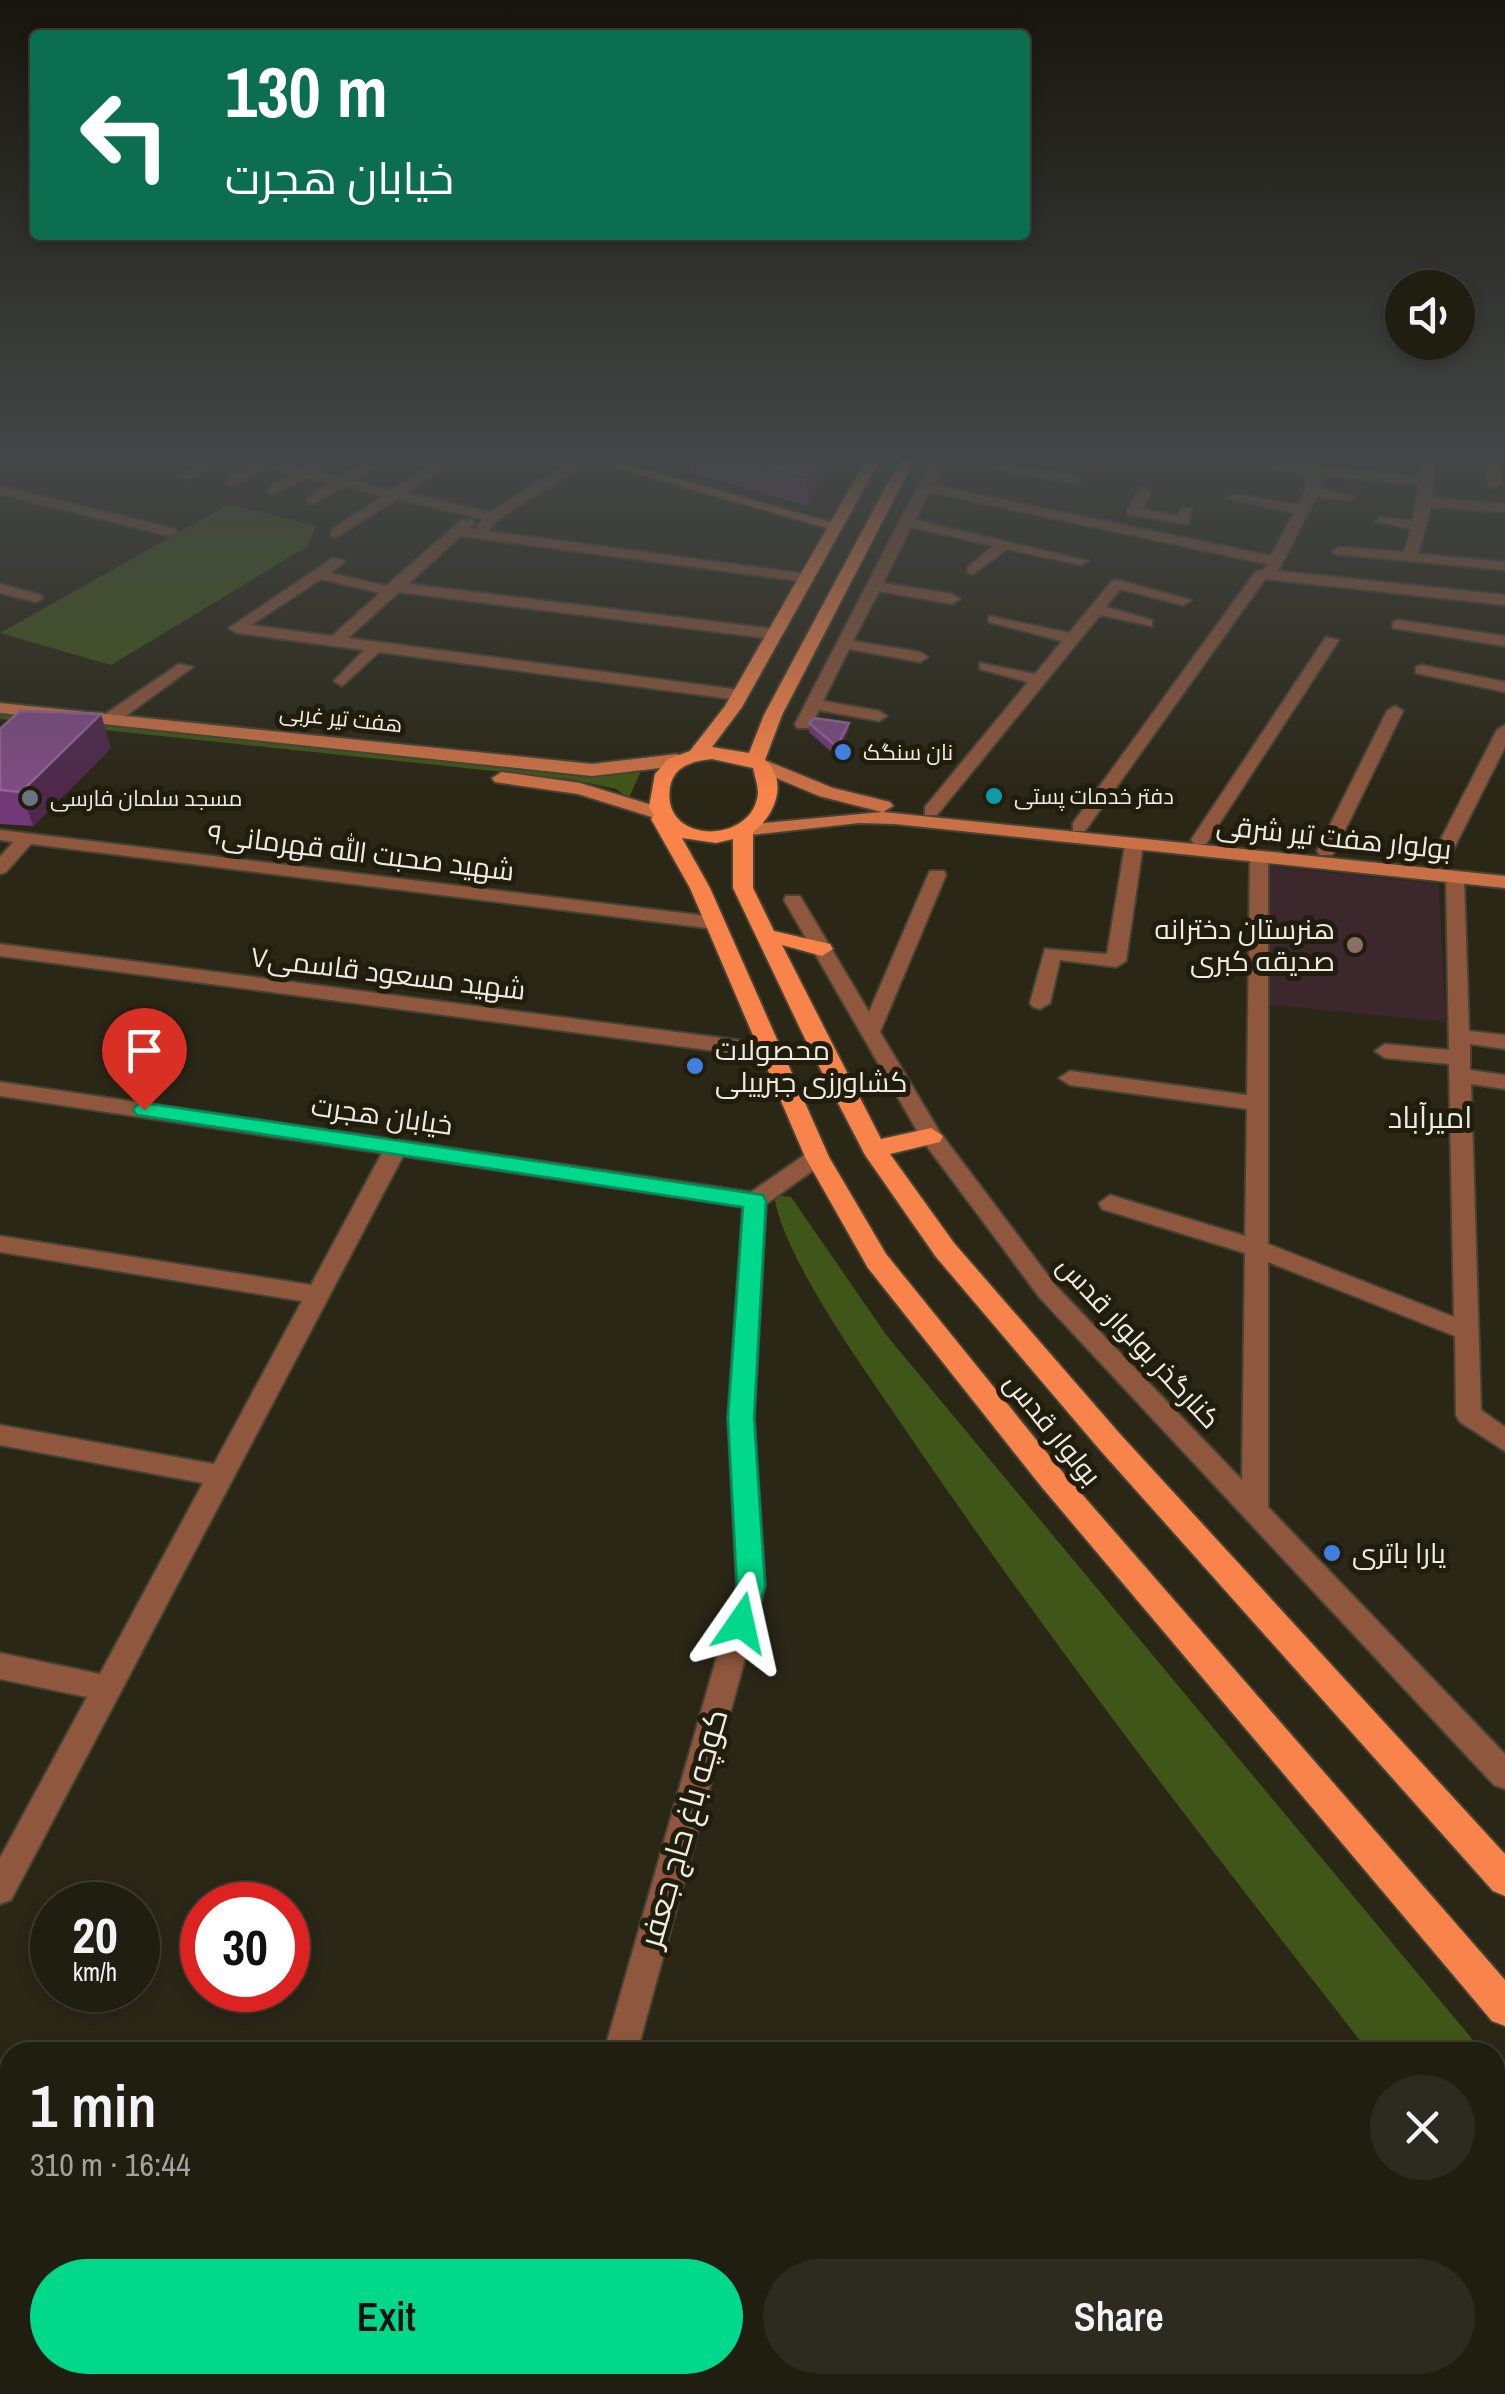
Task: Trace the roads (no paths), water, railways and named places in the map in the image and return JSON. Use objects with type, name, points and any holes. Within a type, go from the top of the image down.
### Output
[{"type":"main road","points":[[687,758],[730,754],[758,764],[768,778],[762,815],[746,830],[712,837],[691,834],[674,830],[660,816],[656,796],[665,772],[742,712],[775,634],[813,567]]},
{"type":"main road","points":[[758,764],[773,715],[851,567]]},
{"type":"main road","name":"هفت تیر غربی","points":[[0,708],[592,770],[687,758]]},
{"type":"main road","points":[[742,712],[773,715]]},
{"type":"main road","name":"هفت تیر غربی","points":[[0,724],[532,781],[580,788],[660,816]]},
{"type":"main road","name":"بولوار هفت تیر شرقی","points":[[758,764],[826,792],[877,805],[1326,851],[1456,877],[1505,882]]},
{"type":"main road","name":"بولوار قدس","points":[[660,816],[700,888],[817,1157],[877,1262],[1050,1478],[1505,2008]]},
{"type":"main road","name":"بولوار هفت تیر شرقی","points":[[746,830],[858,816],[1259,856],[1438,862],[1505,869]]},
{"type":"main road","name":"بولوار قدس","points":[[746,830],[744,888],[766,935],[874,1149],[945,1250],[1097,1428],[1505,1879]]},
{"type":"main road","points":[[700,888],[719,881],[744,888]]},
{"type":"main road","points":[[766,935],[822,948]]},
{"type":"main road","points":[[874,1149],[931,1136]]},
{"type":"street","points":[[328,567],[236,628],[376,646],[742,712]]},
{"type":"street","points":[[336,641],[416,567]]},
{"type":"street","points":[[722,567],[806,578]]},
{"type":"street","points":[[803,724],[884,567]]},
{"type":"street","points":[[972,570],[976,567]]},
{"type":"street","points":[[1258,567],[1505,600]]},
{"type":"street","points":[[1078,826],[1270,567]]},
{"type":"street","points":[[318,574],[391,589],[775,634]]},
{"type":"street","points":[[931,811],[1117,584],[1183,600]]},
{"type":"street","points":[[874,586],[952,599]]},
{"type":"street","points":[[0,588],[36,598]]},
{"type":"street","points":[[1095,609],[1147,623]]},
{"type":"street","points":[[994,619],[1071,638]]},
{"type":"street","points":[[1398,626],[1505,641]]},
{"type":"street","points":[[1200,840],[1331,640]]},
{"type":"street","points":[[844,644],[920,657]]},
{"type":"street","points":[[342,681],[376,646]]},
{"type":"street","points":[[986,666],[1037,680]]},
{"type":"street","points":[[110,719],[185,667]]},
{"type":"street","points":[[791,680],[832,668]]},
{"type":"street","points":[[1422,670],[1505,687]]},
{"type":"street","points":[[814,704],[879,716]]},
{"type":"street","points":[[1326,851],[1395,711]]},
{"type":"street","points":[[1438,862],[1505,730]]},
{"type":"street","name":"شهید صحبت الله قهرمانی۹","points":[[0,835],[715,923]]},
{"type":"street","points":[[0,868],[27,838]]},
{"type":"street","points":[[1040,1003],[1052,954],[1116,962],[1134,845]]},
{"type":"street","points":[[1255,1510],[1259,856]]},
{"type":"street","points":[[870,1032],[937,876]]},
{"type":"street","points":[[1456,877],[1469,1416],[1505,1441]]},
{"type":"street","name":"کنارگذر بولوار قدس","points":[[793,900],[931,1136],[1048,1292],[1505,1774]]},
{"type":"street","name":"شهید مسعود قاسمی۷","points":[[0,950],[768,1051]]},
{"type":"street","points":[[1385,1051],[1460,1057],[1505,1042]]},
{"type":"street","points":[[1460,1057],[1505,1082]]},
{"type":"street","points":[[1070,1078],[1256,1102]]},
{"type":"street","name":"خیابان هجرت","points":[[0,1089],[754,1201]]},
{"type":"street","points":[[0,1889],[396,1148]]},
{"type":"street","points":[[754,1201],[817,1157]]},
{"type":"street","name":"کوچه باغ حاج جعفر","points":[[624,2042],[751,1586],[741,1418],[754,1201]]},
{"type":"street","points":[[1110,1204],[1256,1248],[1466,1331]]},
{"type":"street","points":[[0,1244],[318,1295]]},
{"type":"street","points":[[0,1435],[221,1476]]},
{"type":"street","points":[[0,1666],[107,1688]]},
{"type":"place","name":"نان سنگک","points":[[843,752]]},
{"type":"place","name":"دفتر خدمات پستی","points":[[994,796]]},
{"type":"place","name":"مسجد سلمان فارسی","points":[[30,798]]},
{"type":"place","name":"هنرستان دخترانه صدیقه کبری","points":[[1355,945]]},
{"type":"place","name":"محصولات کشاورزی جبرییلی","points":[[695,1066]]},
{"type":"place","name":"یارا باتری","points":[[1332,1553]]},
{"type":"district","name":"امیرآباد","points":[[1430,1117]]}]
